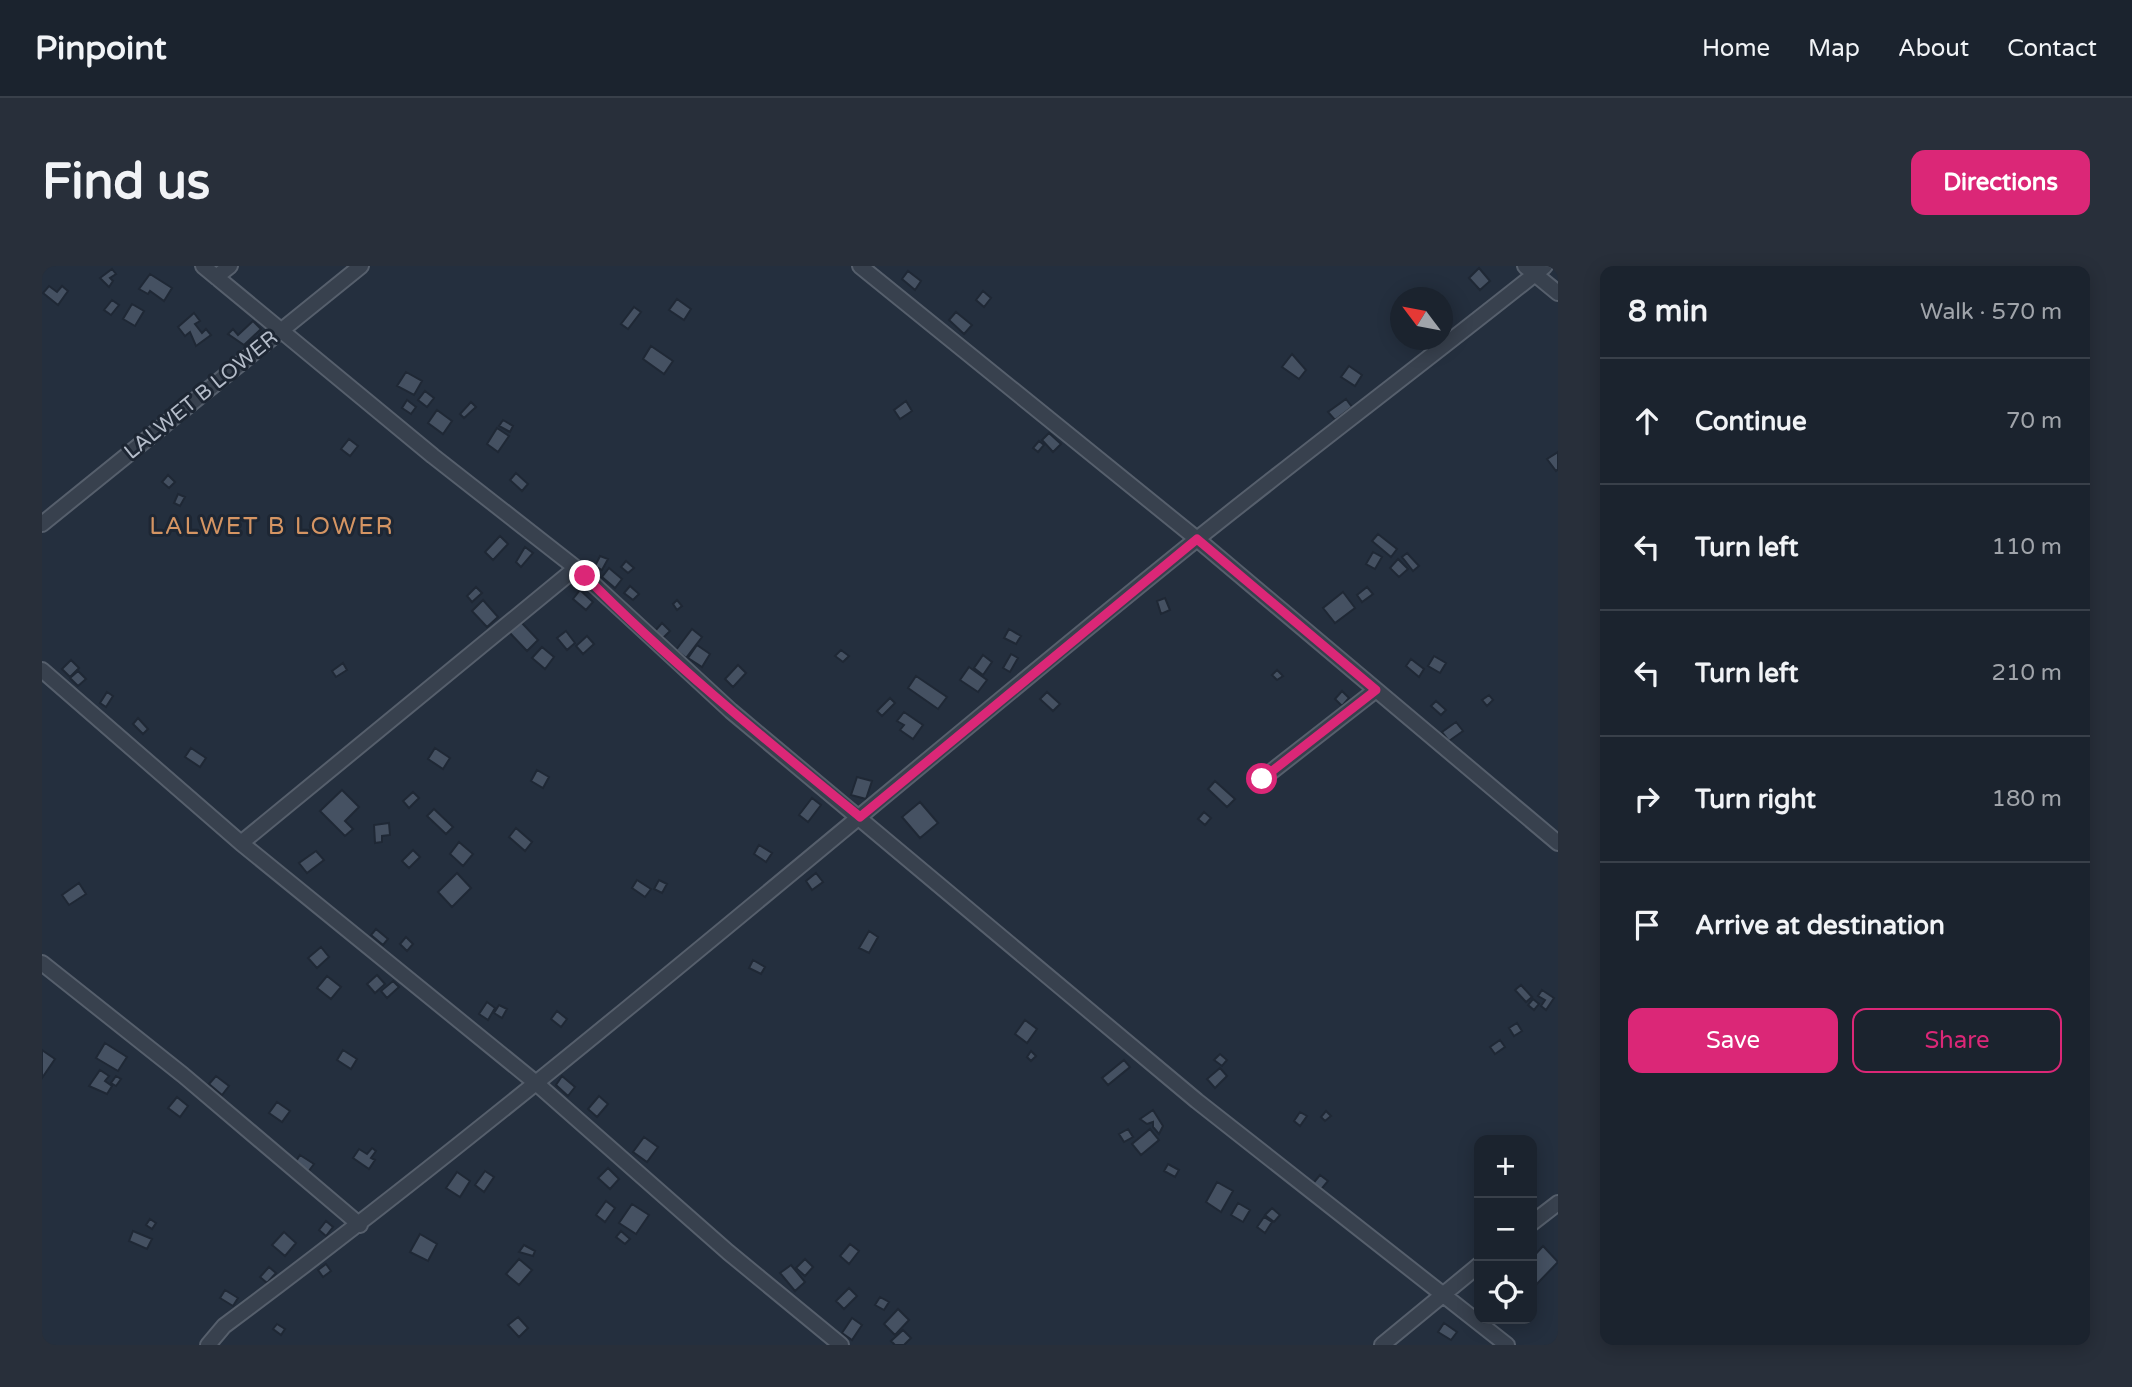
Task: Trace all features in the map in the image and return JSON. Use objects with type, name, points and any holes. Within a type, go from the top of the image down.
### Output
[{"type":"street","points":[[203,266],[433,456],[576,568],[731,711],[1197,1101],[1507,1345]]},
{"type":"street","points":[[216,277],[230,266]]},
{"type":"street","name":"LALWET B LOWER","points":[[42,524],[361,266]]},
{"type":"street","points":[[860,266],[1197,539],[1558,844]]},
{"type":"street","points":[[208,1345],[224,1326],[360,1225],[1197,539],[1535,269],[1558,293]]},
{"type":"street","points":[[242,843],[576,568]]},
{"type":"street","points":[[42,670],[242,843],[536,1083],[728,1252],[841,1345]]},
{"type":"street","points":[[1262,779],[1376,690]]},
{"type":"street","points":[[42,963],[183,1075],[360,1225]]},
{"type":"street","points":[[1537,1219],[1558,1203]]},
{"type":"street","points":[[1382,1345],[1474,1269]]},
{"type":"building","points":[[1479,268],[1490,281],[1480,290],[1469,278]]},
{"type":"building","points":[[112,269],[116,274],[110,278],[113,281],[109,287],[100,278]]},
{"type":"building","points":[[908,271],[921,281],[915,290],[902,279]]},
{"type":"building","points":[[150,274],[172,288],[164,301],[150,291],[148,294],[139,289]]},
{"type":"building","points":[[49,286],[57,292],[62,286],[68,291],[58,305],[43,293]]},
{"type":"building","points":[[983,291],[991,298],[984,307],[976,300]]},
{"type":"building","points":[[677,299],[691,309],[684,320],[669,310]]},
{"type":"building","points":[[112,300],[119,305],[111,315],[104,310]]},
{"type":"building","points":[[132,304],[144,311],[135,326],[123,319]]},
{"type":"building","points":[[634,307],[641,312],[628,329],[621,324]]},
{"type":"building","points":[[956,312],[972,325],[964,334],[949,320]]},
{"type":"building","points":[[194,313],[200,321],[195,324],[202,333],[206,329],[211,335],[196,346],[190,332],[185,336],[178,327]]},
{"type":"building","points":[[253,321],[261,329],[244,345],[228,334],[233,329],[238,335]]},
{"type":"building","points":[[651,346],[673,361],[664,374],[643,359]]},
{"type":"building","points":[[1292,354],[1306,370],[1299,379],[1282,367]]},
{"type":"building","points":[[1349,366],[1362,375],[1355,386],[1341,377]]},
{"type":"building","points":[[406,372],[422,381],[414,395],[397,386]]},
{"type":"building","points":[[425,391],[434,398],[427,407],[418,400]]},
{"type":"building","points":[[1346,399],[1352,407],[1335,420],[1328,412]]},
{"type":"building","points":[[407,400],[416,407],[411,414],[402,408]]},
{"type":"building","points":[[906,401],[912,411],[900,419],[894,410]]},
{"type":"building","points":[[471,402],[476,407],[464,418],[460,414]]},
{"type":"building","points":[[437,410],[452,421],[443,434],[428,423]]},
{"type":"building","points":[[503,420],[513,426],[510,432],[499,426]]},
{"type":"building","points":[[497,428],[509,436],[498,452],[487,444]]},
{"type":"building","points":[[1049,433],[1061,444],[1053,452],[1042,440]]},
{"type":"building","points":[[349,439],[358,446],[350,456],[341,449]]},
{"type":"building","points":[[1039,441],[1044,445],[1038,452],[1033,448]]},
{"type":"building","points":[[1558,452],[1558,469],[1556,471],[1547,459]]},
{"type":"building","points":[[516,473],[528,484],[522,491],[510,480]]},
{"type":"building","points":[[168,475],[175,482],[169,488],[162,482]]},
{"type":"building","points":[[178,494],[185,497],[180,506],[174,503]]},
{"type":"building","points":[[1378,534],[1397,549],[1391,557],[1372,541]]},
{"type":"building","points":[[500,536],[508,544],[493,560],[485,552]]},
{"type":"building","points":[[525,547],[533,553],[521,567],[516,562]]},
{"type":"building","points":[[1373,552],[1382,557],[1375,569],[1366,564]]},
{"type":"building","points":[[1407,553],[1419,566],[1413,571],[1402,557]]},
{"type":"building","points":[[600,556],[608,559],[602,570],[595,566]]},
{"type":"building","points":[[1398,559],[1408,569],[1399,577],[1390,568]]},
{"type":"building","points":[[626,561],[634,568],[628,573],[621,567]]},
{"type":"building","points":[[609,568],[622,579],[615,588],[602,577]]},
{"type":"building","points":[[630,586],[639,594],[633,600],[624,593]]},
{"type":"building","points":[[476,587],[482,593],[472,602],[467,596]]},
{"type":"building","points":[[1367,587],[1373,594],[1362,602],[1357,595]]},
{"type":"building","points":[[580,590],[593,602],[586,610],[573,599]]},
{"type":"building","points":[[1343,592],[1355,608],[1335,623],[1323,608]]},
{"type":"building","points":[[1165,598],[1170,610],[1161,614],[1157,601]]},
{"type":"building","points":[[483,600],[498,617],[487,627],[472,611]]},
{"type":"building","points":[[677,600],[682,606],[677,610],[673,604]]},
{"type":"building","points":[[521,622],[538,640],[527,651],[509,632]]},
{"type":"building","points":[[662,623],[670,631],[662,639],[655,631]]},
{"type":"building","points":[[692,629],[702,637],[686,658],[676,650]]},
{"type":"building","points":[[1009,629],[1021,636],[1016,644],[1004,638]]},
{"type":"building","points":[[566,631],[575,643],[567,650],[557,638]]},
{"type":"building","points":[[587,636],[594,644],[583,654],[576,646]]},
{"type":"building","points":[[697,645],[710,654],[702,667],[688,658]]},
{"type":"building","points":[[542,647],[554,657],[545,669],[532,658]]},
{"type":"building","points":[[841,650],[849,656],[843,662],[835,656]]},
{"type":"building","points":[[1011,654],[1018,658],[1010,672],[1003,668]]},
{"type":"building","points":[[983,655],[992,662],[983,675],[974,668]]},
{"type":"building","points":[[1434,656],[1446,663],[1440,673],[1428,666]]},
{"type":"building","points":[[1411,659],[1424,669],[1419,677],[1406,666]]},
{"type":"building","points":[[71,660],[79,668],[70,677],[62,669]]},
{"type":"building","points":[[343,663],[347,670],[336,677],[332,671]]},
{"type":"building","points":[[738,665],[746,673],[733,687],[725,679]]},
{"type":"building","points":[[969,667],[987,680],[978,692],[960,680]]},
{"type":"building","points":[[1277,670],[1283,676],[1277,680],[1272,675]]},
{"type":"building","points":[[78,671],[86,679],[78,686],[70,678]]},
{"type":"building","points":[[916,676],[947,697],[938,709],[908,688]]},
{"type":"building","points":[[1342,691],[1349,698],[1342,706],[1335,699]]},
{"type":"building","points":[[107,692],[113,696],[106,707],[100,703]]},
{"type":"building","points":[[1047,692],[1060,704],[1053,711],[1040,699]]},
{"type":"building","points":[[1489,695],[1493,700],[1487,706],[1482,700]]},
{"type":"building","points":[[890,698],[895,703],[882,716],[877,711]]},
{"type":"building","points":[[1436,701],[1446,710],[1441,715],[1431,706]]},
{"type":"building","points":[[904,712],[923,725],[913,739],[900,730],[904,725],[897,721]]},
{"type":"building","points":[[138,718],[148,729],[143,734],[133,724]]},
{"type":"building","points":[[1456,722],[1463,731],[1449,741],[1442,732]]},
{"type":"building","points":[[191,748],[206,758],[200,767],[185,757]]},
{"type":"building","points":[[435,748],[450,758],[443,769],[428,759]]},
{"type":"building","points":[[537,770],[549,777],[543,788],[531,781]]},
{"type":"building","points":[[857,777],[872,781],[866,799],[851,795]]},
{"type":"building","points":[[1215,781],[1235,799],[1227,807],[1208,789]]},
{"type":"building","points":[[342,790],[359,807],[345,821],[353,829],[345,836],[320,811]]},
{"type":"building","points":[[413,792],[419,798],[409,808],[403,801]]},
{"type":"building","points":[[812,798],[821,805],[808,822],[799,815]]},
{"type":"building","points":[[920,802],[938,823],[920,838],[902,817]]},
{"type":"building","points":[[434,809],[453,827],[446,834],[427,816]]},
{"type":"building","points":[[1204,812],[1211,818],[1205,825],[1198,819]]},
{"type":"building","points":[[389,823],[390,835],[382,836],[382,842],[375,843],[374,825]]},
{"type":"building","points":[[516,828],[532,842],[525,851],[509,837]]},
{"type":"building","points":[[459,842],[473,854],[463,866],[450,854]]},
{"type":"building","points":[[759,845],[772,853],[766,862],[754,854]]},
{"type":"building","points":[[413,850],[420,857],[409,868],[402,861]]},
{"type":"building","points":[[316,851],[324,860],[307,873],[299,863]]},
{"type":"building","points":[[457,873],[471,888],[452,907],[438,892]]},
{"type":"building","points":[[816,873],[823,882],[812,890],[806,881]]},
{"type":"building","points":[[637,880],[651,889],[645,897],[632,888]]},
{"type":"building","points":[[659,880],[667,884],[662,893],[654,889]]},
{"type":"building","points":[[79,883],[86,894],[69,905],[62,895]]},
{"type":"building","points":[[376,929],[388,939],[383,945],[371,935]]},
{"type":"building","points":[[869,931],[878,937],[869,953],[859,948]]},
{"type":"building","points":[[406,937],[413,944],[407,951],[400,944]]},
{"type":"building","points":[[321,947],[329,957],[317,968],[308,958]]},
{"type":"building","points":[[753,960],[765,967],[761,974],[749,968]]},
{"type":"building","points":[[377,975],[385,984],[375,993],[367,984]]},
{"type":"building","points":[[327,976],[341,987],[331,999],[317,988]]},
{"type":"building","points":[[393,981],[399,987],[387,998],[381,991]]},
{"type":"building","points":[[1521,985],[1532,997],[1526,1002],[1515,990]]},
{"type":"building","points":[[1542,990],[1554,998],[1546,1010],[1541,1006],[1545,1000],[1538,996]]},
{"type":"building","points":[[1533,999],[1539,1004],[1534,1010],[1528,1005]]},
{"type":"building","points":[[487,1002],[495,1008],[488,1020],[479,1014]]},
{"type":"building","points":[[499,1005],[507,1009],[502,1018],[494,1013]]},
{"type":"building","points":[[557,1011],[567,1019],[561,1027],[551,1019]]},
{"type":"building","points":[[1025,1020],[1037,1029],[1027,1043],[1015,1034]]},
{"type":"building","points":[[1517,1023],[1522,1031],[1514,1036],[1509,1028]]},
{"type":"building","points":[[1500,1040],[1505,1047],[1495,1054],[1490,1047]]},
{"type":"building","points":[[105,1043],[127,1057],[118,1071],[96,1058]]},
{"type":"building","points":[[42,1050],[55,1059],[42,1078]]},
{"type":"building","points":[[343,1050],[357,1059],[351,1069],[337,1060]]},
{"type":"building","points":[[1031,1051],[1036,1056],[1031,1061],[1027,1057]]},
{"type":"building","points":[[1220,1054],[1227,1060],[1222,1066],[1214,1060]]},
{"type":"building","points":[[1124,1060],[1130,1067],[1108,1085],[1102,1078]]},
{"type":"building","points":[[1220,1068],[1227,1076],[1215,1088],[1207,1079]]},
{"type":"building","points":[[100,1070],[109,1076],[105,1081],[112,1086],[107,1094],[89,1086]]},
{"type":"building","points":[[116,1076],[121,1079],[116,1086],[111,1083]]},
{"type":"building","points":[[216,1076],[229,1086],[222,1095],[209,1084]]},
{"type":"building","points":[[562,1076],[575,1087],[568,1096],[556,1085]]},
{"type":"building","points":[[599,1096],[608,1104],[597,1117],[588,1109]]},
{"type":"building","points":[[177,1097],[188,1106],[180,1117],[168,1108]]},
{"type":"building","points":[[277,1102],[290,1111],[282,1122],[269,1113]]},
{"type":"building","points":[[1153,1110],[1163,1126],[1159,1134],[1153,1127],[1153,1122],[1147,1124],[1140,1119]]},
{"type":"building","points":[[1326,1111],[1331,1116],[1325,1121],[1321,1117]]},
{"type":"building","points":[[1300,1112],[1307,1116],[1300,1126],[1294,1121]]},
{"type":"building","points":[[1128,1129],[1133,1137],[1124,1142],[1119,1134]]},
{"type":"building","points":[[1150,1129],[1159,1140],[1141,1155],[1132,1144]]},
{"type":"building","points":[[644,1137],[658,1147],[647,1162],[633,1152]]},
{"type":"building","points":[[372,1148],[376,1151],[371,1158],[375,1160],[369,1169],[353,1158],[359,1149],[367,1154]]},
{"type":"building","points":[[300,1155],[314,1164],[308,1172],[295,1163]]},
{"type":"building","points":[[1168,1164],[1179,1170],[1175,1177],[1164,1171]]},
{"type":"building","points":[[608,1168],[619,1179],[610,1189],[598,1178]]},
{"type":"building","points":[[485,1171],[494,1177],[484,1192],[475,1185]]},
{"type":"building","points":[[457,1172],[470,1181],[460,1197],[446,1188]]},
{"type":"building","points":[[1320,1175],[1328,1181],[1319,1192],[1311,1186]]},
{"type":"building","points":[[1217,1182],[1233,1191],[1221,1212],[1206,1202]]},
{"type":"building","points":[[606,1201],[615,1208],[605,1222],[596,1215]]},
{"type":"building","points":[[1238,1203],[1250,1210],[1243,1222],[1231,1215]]},
{"type":"building","points":[[632,1204],[649,1215],[636,1234],[619,1223]]},
{"type":"building","points":[[1272,1208],[1280,1215],[1274,1222],[1265,1215]]},
{"type":"building","points":[[1264,1217],[1272,1222],[1265,1233],[1257,1227]]},
{"type":"building","points":[[150,1219],[156,1223],[152,1229],[146,1225]]},
{"type":"building","points":[[326,1221],[333,1227],[326,1236],[319,1230]]},
{"type":"building","points":[[133,1231],[152,1239],[147,1249],[129,1241]]},
{"type":"building","points":[[621,1231],[630,1239],[625,1244],[616,1237]]},
{"type":"building","points":[[284,1232],[296,1243],[285,1256],[272,1245]]},
{"type":"building","points":[[420,1234],[437,1244],[428,1261],[410,1252]]},
{"type":"building","points":[[850,1244],[859,1251],[849,1264],[840,1256]]},
{"type":"building","points":[[524,1245],[535,1251],[533,1256],[519,1252]]},
{"type":"building","points":[[1543,1246],[1558,1262],[1537,1284],[1537,1261],[1537,1253]]},
{"type":"building","points":[[519,1259],[532,1270],[519,1285],[506,1274]]},
{"type":"building","points":[[805,1259],[813,1267],[805,1276],[796,1268]]},
{"type":"building","points":[[326,1264],[331,1271],[323,1277],[318,1270]]},
{"type":"building","points":[[791,1265],[805,1282],[795,1291],[780,1273]]},
{"type":"building","points":[[269,1267],[276,1273],[267,1283],[260,1277]]},
{"type":"building","points":[[849,1288],[857,1296],[844,1309],[836,1301]]},
{"type":"building","points":[[225,1290],[238,1298],[233,1306],[220,1298]]},
{"type":"building","points":[[880,1297],[889,1302],[884,1310],[875,1305]]},
{"type":"building","points":[[898,1309],[909,1320],[895,1335],[884,1324]]},
{"type":"building","points":[[518,1317],[528,1328],[519,1337],[508,1325]]},
{"type":"building","points":[[852,1318],[862,1325],[852,1340],[842,1333]]},
{"type":"building","points":[[1444,1323],[1457,1332],[1451,1340],[1438,1332]]},
{"type":"building","points":[[277,1324],[285,1329],[281,1335],[273,1329]]},
{"type":"building","points":[[903,1330],[911,1338],[904,1345],[895,1345],[891,1341]]},
{"type":"district","name":"LALWET B LOWER","points":[[272,526]]},
{"type":"route","points":[[585,576],[627,619],[731,711],[860,817],[1197,539],[1376,690],[1262,779]]}]
